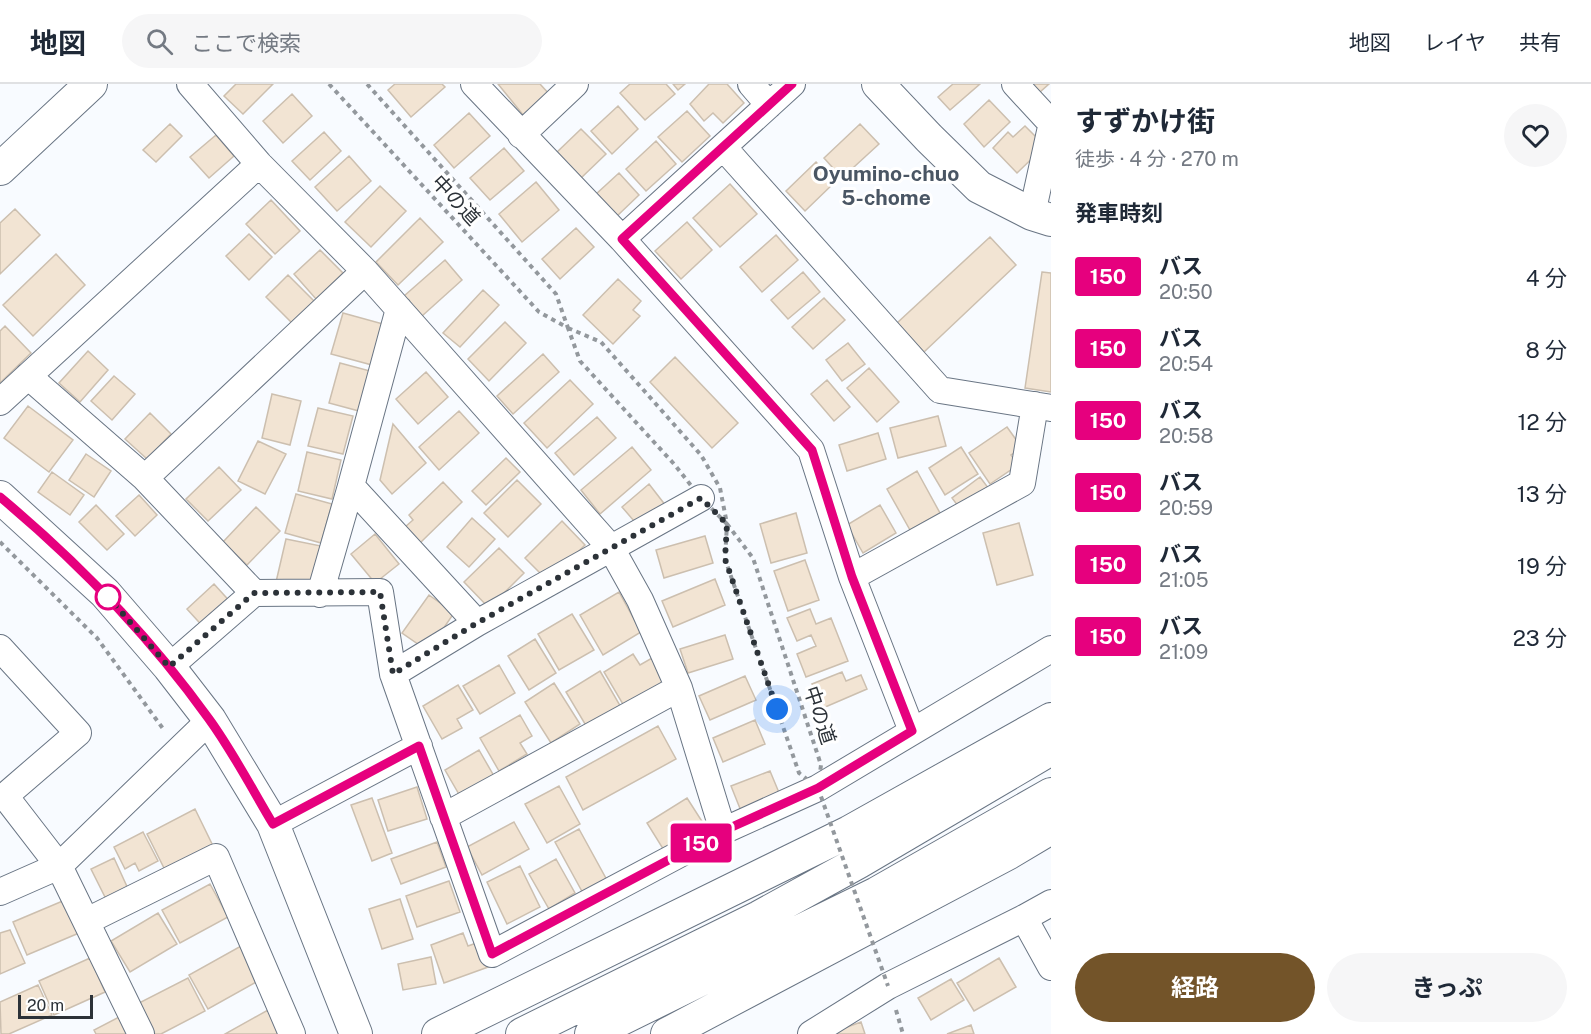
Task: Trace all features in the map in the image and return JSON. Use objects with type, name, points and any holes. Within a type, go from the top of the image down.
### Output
[{"type":"street","points":[[0,169],[91,84]]},
{"type":"street","points":[[190,84],[259,164],[365,270],[611,548],[640,600],[679,688],[723,831]]},
{"type":"street","points":[[474,84],[622,239],[812,450],[852,577],[912,731]]},
{"type":"street","points":[[521,135],[575,84]]},
{"type":"street","points":[[751,84],[769,105]]},
{"type":"street","points":[[622,239],[792,84]]},
{"type":"street","points":[[879,84],[979,187],[1042,217],[1051,125],[1015,84]]},
{"type":"street","points":[[723,147],[940,390],[1043,406],[1022,483],[852,577]]},
{"type":"street","points":[[0,402],[259,164]]},
{"type":"street","points":[[145,478],[365,270]]},
{"type":"street","points":[[320,594],[399,309]]},
{"type":"street","points":[[28,376],[145,478],[254,593]]},
{"type":"street","points":[[351,486],[477,623]]},
{"type":"street","points":[[0,497],[105,593],[169,667],[210,720],[273,824],[356,1034]]},
{"type":"street","points":[[393,674],[477,623],[701,498]]},
{"type":"street","points":[[169,667],[254,593],[380,592],[393,674],[492,954],[723,831],[818,788],[1051,649]]},
{"type":"street","points":[[0,648],[78,733],[2,798],[59,866],[141,1034]]},
{"type":"street","points":[[443,817],[679,688]]},
{"type":"street","points":[[438,1034],[849,832],[1051,719]]},
{"type":"street","points":[[0,892],[59,866],[210,720]]},
{"type":"street","points":[[273,824],[419,746]]},
{"type":"street","points":[[522,1034],[759,917],[860,862],[1051,749]]},
{"type":"street","points":[[591,1034],[877,893],[1051,794]]},
{"type":"street","points":[[667,1034],[999,858],[1051,828]]},
{"type":"street","points":[[87,921],[216,857],[292,1034]]},
{"type":"street","points":[[812,1034],[888,986],[1051,903]]},
{"type":"street","points":[[1024,918],[1051,967]]},
{"type":"path","name":"中の道","points":[[329,84],[539,312],[601,342],[701,455],[720,488],[727,524],[725,559],[799,773],[818,788]]},
{"type":"path","name":"中の道","points":[[367,84],[556,294],[580,361],[674,464],[701,498],[727,524],[753,558],[820,765],[818,788]]},
{"type":"path","points":[[0,542],[97,638],[164,730]]},
{"type":"path","points":[[818,788],[888,986]]},
{"type":"building","points":[[236,84],[273,84],[243,114],[224,96]]},
{"type":"building","points":[[395,84],[442,84],[445,87],[411,117],[388,90]]},
{"type":"building","points":[[498,84],[540,84],[550,95],[524,116]]},
{"type":"building","points":[[630,84],[666,84],[675,94],[645,120],[620,93]]},
{"type":"building","points":[[673,84],[685,84],[678,90]]},
{"type":"building","points":[[709,84],[727,84],[744,103],[723,123],[713,113],[704,121],[690,104]]},
{"type":"building","points":[[953,84],[980,84],[950,110],[938,97]]},
{"type":"building","points":[[1032,84],[1049,84],[1040,92]]},
{"type":"building","points":[[292,94],[312,116],[283,143],[263,121]]},
{"type":"building","points":[[989,100],[1010,122],[984,147],[964,124]]},
{"type":"building","points":[[618,106],[638,129],[612,154],[591,131]]},
{"type":"building","points":[[687,111],[710,136],[682,162],[658,137]]},
{"type":"building","points":[[469,113],[490,136],[454,168],[434,145]]},
{"type":"building","points":[[170,124],[182,136],[156,162],[143,150]]},
{"type":"building","points":[[860,124],[879,144],[842,178],[824,158]]},
{"type":"building","points":[[1025,126],[1045,146],[1017,173],[993,148],[1008,132],[1013,137]]},
{"type":"building","points":[[581,129],[606,154],[580,179],[555,154]]},
{"type":"building","points":[[324,132],[341,151],[310,180],[292,161]]},
{"type":"building","points":[[216,135],[234,156],[209,178],[190,157]]},
{"type":"building","points":[[656,141],[676,164],[646,191],[626,169]]},
{"type":"building","points":[[504,148],[524,171],[490,200],[470,178]]},
{"type":"building","points":[[349,156],[371,181],[337,211],[315,187]]},
{"type":"building","points":[[816,162],[835,182],[805,211],[786,191]]},
{"type":"building","points":[[619,173],[639,195],[616,217],[595,195]]},
{"type":"building","points":[[536,182],[559,210],[522,242],[499,214]]},
{"type":"building","points":[[730,184],[757,214],[720,247],[693,218]]},
{"type":"building","points":[[380,186],[406,211],[371,247],[345,222]]},
{"type":"building","points":[[271,200],[300,231],[275,254],[246,224]]},
{"type":"building","points":[[15,209],[40,235],[0,274],[0,223]]},
{"type":"building","points":[[420,218],[443,242],[398,285],[376,262]]},
{"type":"building","points":[[687,222],[712,250],[681,279],[655,251]]},
{"type":"building","points":[[576,228],[594,247],[560,279],[542,259]]},
{"type":"building","points":[[249,234],[272,257],[249,280],[226,256]]},
{"type":"building","points":[[776,235],[798,260],[762,292],[740,267]]},
{"type":"building","points":[[990,237],[1016,265],[924,352],[897,323]]},
{"type":"building","points":[[320,250],[343,273],[316,299],[294,274]]},
{"type":"building","points":[[56,254],[85,285],[33,336],[3,305]]},
{"type":"building","points":[[445,260],[462,280],[422,316],[404,296]]},
{"type":"building","points":[[803,272],[820,292],[788,319],[771,300]]},
{"type":"building","points":[[1042,272],[1051,273],[1051,392],[1025,388]]},
{"type":"building","points":[[288,275],[316,303],[293,324],[266,297]]},
{"type":"building","points":[[618,279],[641,301],[633,310],[640,316],[613,344],[583,315]]},
{"type":"building","points":[[483,290],[499,305],[460,347],[443,333]]},
{"type":"building","points":[[824,298],[845,320],[813,349],[792,327]]},
{"type":"building","points":[[343,313],[383,324],[372,365],[331,354]]},
{"type":"building","points":[[505,322],[526,343],[489,381],[468,359]]},
{"type":"building","points":[[5,326],[31,353],[0,383],[0,331]]},
{"type":"building","points":[[848,343],[865,364],[842,381],[826,360]]},
{"type":"building","points":[[88,351],[108,370],[80,402],[59,383]]},
{"type":"building","points":[[543,354],[559,372],[513,414],[497,396]]},
{"type":"building","points":[[675,357],[738,423],[712,448],[650,382]]},
{"type":"building","points":[[340,363],[370,371],[359,411],[329,403]]},
{"type":"building","points":[[869,368],[899,402],[877,422],[847,388]]},
{"type":"building","points":[[426,372],[448,397],[418,424],[396,399]]},
{"type":"building","points":[[114,376],[135,394],[112,420],[91,401]]},
{"type":"building","points":[[570,380],[593,404],[547,448],[524,423]]},
{"type":"building","points":[[827,380],[850,407],[834,421],[811,394]]},
{"type":"building","points":[[272,394],[301,401],[290,445],[262,438]]},
{"type":"building","points":[[28,406],[73,440],[49,472],[4,438]]},
{"type":"building","points":[[318,408],[353,416],[343,454],[308,446]]},
{"type":"building","points":[[459,411],[479,433],[439,470],[419,447]]},
{"type":"building","points":[[150,413],[171,434],[147,459],[125,439]]},
{"type":"building","points":[[938,416],[946,446],[898,458],[890,428]]},
{"type":"building","points":[[597,417],[616,438],[574,475],[555,453]]},
{"type":"building","points":[[393,424],[426,463],[392,494],[380,480]]},
{"type":"building","points":[[1007,427],[1022,448],[1011,455],[1018,465],[990,484],[969,453]]},
{"type":"building","points":[[878,433],[886,459],[847,471],[839,445]]},
{"type":"building","points":[[258,441],[286,454],[265,494],[238,481]]},
{"type":"building","points":[[632,447],[651,470],[600,514],[581,490]]},
{"type":"building","points":[[961,447],[978,474],[945,495],[929,468]]},
{"type":"building","points":[[307,452],[341,460],[332,499],[298,491]]},
{"type":"building","points":[[86,454],[111,471],[94,497],[69,480]]},
{"type":"building","points":[[506,458],[520,472],[486,505],[472,491]]},
{"type":"building","points":[[219,467],[241,490],[208,521],[186,499]]},
{"type":"building","points":[[917,471],[940,513],[910,530],[887,489]]},
{"type":"building","points":[[52,472],[84,495],[70,515],[38,492]]},
{"type":"building","points":[[980,477],[989,489],[961,510],[952,498]]},
{"type":"building","points":[[517,480],[541,504],[508,537],[484,513]]},
{"type":"building","points":[[443,482],[462,502],[420,543],[405,527],[413,520],[409,515]]},
{"type":"building","points":[[649,484],[666,506],[640,528],[622,507]]},
{"type":"building","points":[[296,494],[332,504],[321,543],[285,533]]},
{"type":"building","points":[[139,495],[157,515],[135,536],[116,516]]},
{"type":"building","points":[[96,505],[124,534],[107,550],[79,522]]},
{"type":"building","points":[[880,505],[896,533],[863,553],[847,525]]},
{"type":"building","points":[[256,507],[280,531],[247,565],[223,542]]},
{"type":"building","points":[[796,513],[807,553],[771,563],[760,524]]},
{"type":"building","points":[[472,518],[495,539],[469,567],[447,547]]},
{"type":"building","points":[[562,521],[585,545],[548,581],[525,558]]},
{"type":"building","points":[[1019,523],[1033,575],[997,585],[983,533]]},
{"type":"building","points":[[375,534],[399,564],[375,583],[351,554]]},
{"type":"building","points":[[705,536],[713,563],[664,578],[656,550]]},
{"type":"building","points":[[286,539],[321,546],[310,590],[276,582]]},
{"type":"building","points":[[499,548],[524,573],[489,608],[464,582]]},
{"type":"building","points":[[805,560],[819,600],[788,611],[774,571]]},
{"type":"building","points":[[715,579],[725,605],[673,627],[662,601]]},
{"type":"building","points":[[214,584],[234,606],[207,631],[187,609]]},
{"type":"building","points":[[619,592],[641,632],[603,655],[580,615]]},
{"type":"building","points":[[429,595],[454,613],[428,651],[402,633]]},
{"type":"building","points":[[810,609],[816,624],[831,618],[848,661],[806,677],[797,654],[816,646],[811,635],[797,641],[787,618]]},
{"type":"building","points":[[572,614],[594,650],[559,670],[538,634]]},
{"type":"building","points":[[725,635],[733,659],[688,673],[680,649]]},
{"type":"building","points":[[535,639],[556,673],[529,690],[508,656]]},
{"type":"building","points":[[633,654],[640,665],[652,658],[665,681],[624,706],[604,672]]},
{"type":"building","points":[[499,665],[515,693],[480,714],[463,686]]},
{"type":"building","points":[[600,671],[622,709],[588,729],[566,692]]},
{"type":"building","points":[[842,672],[846,681],[861,675],[867,689],[823,708],[812,684]]},
{"type":"building","points":[[745,676],[756,700],[710,720],[699,696]]},
{"type":"building","points":[[554,683],[580,724],[551,743],[525,702]]},
{"type":"building","points":[[458,685],[473,710],[457,719],[462,728],[442,739],[423,706]]},
{"type":"building","points":[[520,715],[532,736],[520,743],[527,754],[499,771],[480,738]]},
{"type":"building","points":[[755,720],[765,744],[723,762],[713,738]]},
{"type":"building","points":[[658,726],[676,759],[583,810],[566,777]]},
{"type":"building","points":[[479,750],[498,783],[464,803],[445,770]]},
{"type":"building","points":[[770,771],[780,795],[741,811],[731,786]]},
{"type":"building","points":[[559,786],[580,824],[547,843],[525,804]]},
{"type":"building","points":[[417,787],[427,819],[388,831],[378,800]]},
{"type":"building","points":[[372,798],[392,853],[372,861],[351,805]]},
{"type":"building","points":[[687,798],[705,826],[665,852],[647,823]]},
{"type":"building","points":[[195,809],[215,850],[167,874],[147,834]]},
{"type":"building","points":[[514,822],[529,849],[482,875],[467,847]]},
{"type":"building","points":[[579,829],[608,882],[584,895],[555,842]]},
{"type":"building","points":[[143,832],[158,861],[139,871],[135,863],[125,869],[114,847]]},
{"type":"building","points":[[437,842],[446,867],[401,884],[391,859]]},
{"type":"building","points":[[114,858],[129,891],[107,901],[91,869]]},
{"type":"building","points":[[556,859],[575,893],[549,909],[529,874]]},
{"type":"building","points":[[520,866],[540,907],[507,924],[487,882]]},
{"type":"building","points":[[449,881],[460,912],[417,927],[406,896]]},
{"type":"building","points":[[210,884],[228,917],[180,943],[162,910]]},
{"type":"building","points":[[400,899],[413,939],[382,949],[369,909]]},
{"type":"building","points":[[65,900],[79,933],[27,955],[13,922]]},
{"type":"building","points":[[158,913],[177,944],[130,972],[111,941]]},
{"type":"building","points":[[10,930],[25,963],[0,974],[0,933]]},
{"type":"building","points":[[463,933],[468,946],[482,941],[491,966],[444,983],[431,945]]},
{"type":"building","points":[[241,946],[260,980],[208,1009],[189,975]]},
{"type":"building","points":[[431,957],[436,984],[403,990],[398,964]]},
{"type":"building","points":[[90,958],[105,992],[54,1015],[39,981]]},
{"type":"building","points":[[999,958],[1016,987],[974,1011],[957,983]]},
{"type":"building","points":[[188,978],[205,1011],[161,1034],[155,1034],[139,1003]]},
{"type":"building","points":[[951,979],[964,1000],[931,1020],[918,998]]},
{"type":"building","points":[[38,985],[52,1015],[9,1034],[1,1034],[0,1002]]},
{"type":"building","points":[[268,1010],[280,1034],[225,1034]]},
{"type":"building","points":[[123,1015],[132,1034],[96,1034],[94,1030]]},
{"type":"building","points":[[861,1022],[865,1034],[828,1034]]},
{"type":"building","points":[[971,1025],[974,1034],[947,1034]]},
{"type":"bus line","name":"150","points":[[0,497],[105,593],[169,667],[210,720],[273,824],[419,746],[492,954],[723,831],[818,788],[912,731],[852,577],[812,450],[622,239],[792,84]]},
{"type":"district","name":"Oyumino-chuo 5-chome","points":[[886,185]]},
{"type":"route","points":[[108,597],[105,593],[169,667],[254,593],[380,592],[393,674],[477,623],[701,498],[727,524],[725,559],[777,709]]}]
